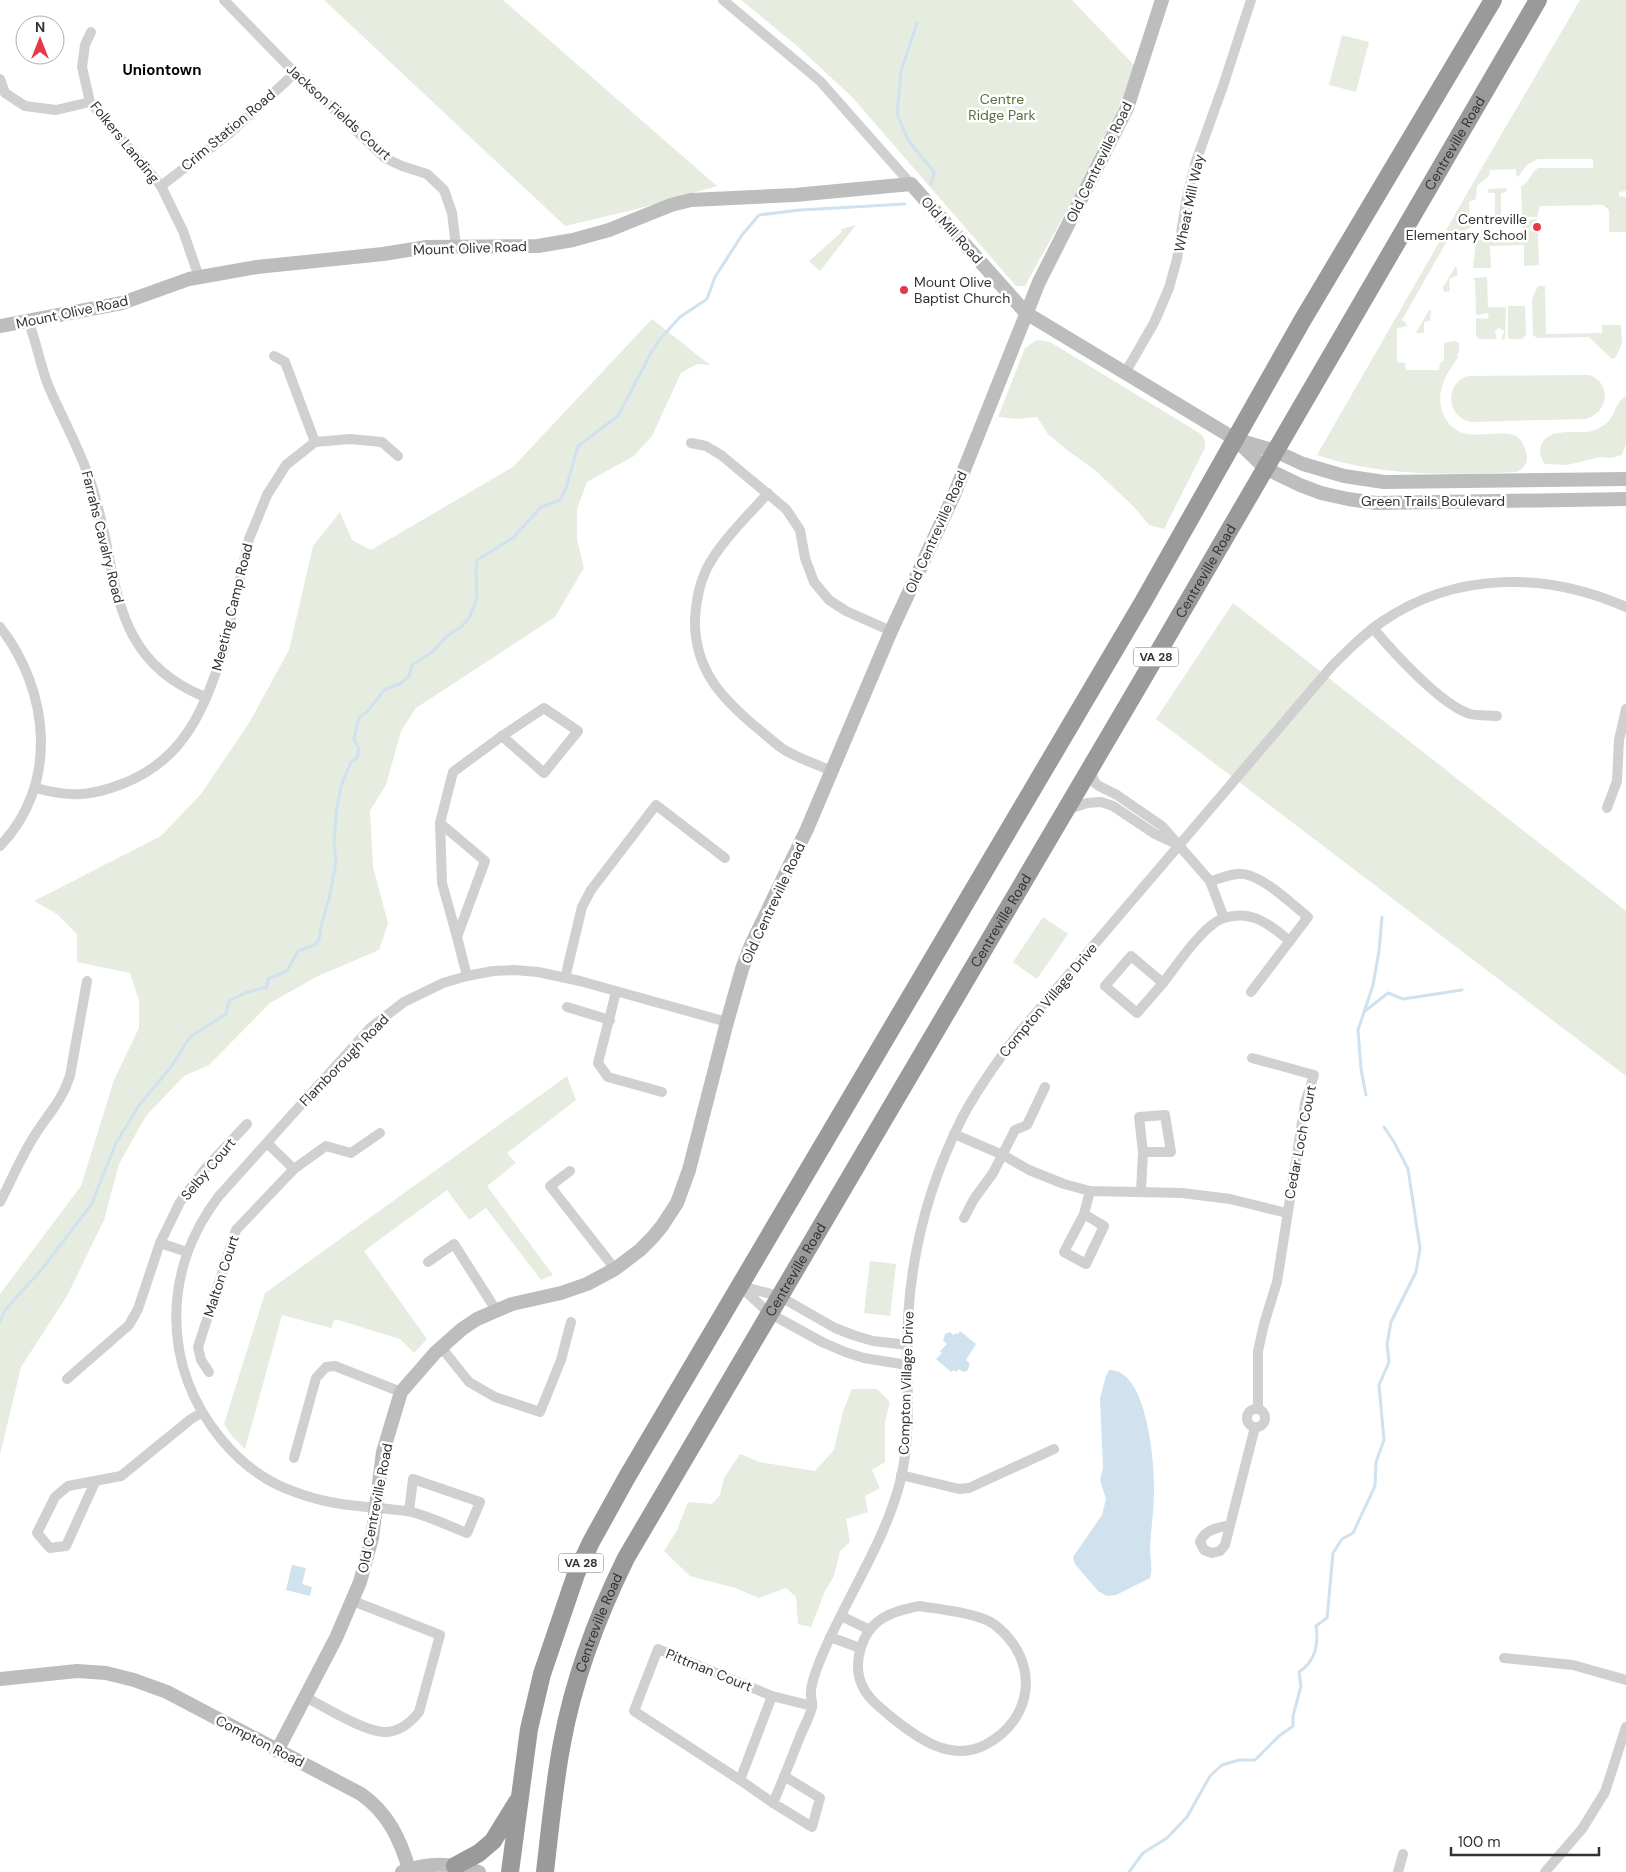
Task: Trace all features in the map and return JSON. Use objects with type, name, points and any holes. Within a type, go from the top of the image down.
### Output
[{"type":"highway","name":"VA 28","points":[[510,1872],[529,1729],[536,1696],[551,1643],[576,1574],[591,1542],[627,1477],[1113,653],[1333,268],[1493,0]]},
{"type":"highway","name":"Centreville Road","points":[[545,1872],[562,1742],[570,1708],[590,1641],[626,1558],[1090,769],[1538,0]]},
{"type":"highway","points":[[455,1866],[479,1853],[493,1841],[521,1795]]},
{"type":"street","name":"Jackson Fields Court","points":[[224,0],[295,73],[385,158],[426,174],[444,190],[452,213],[456,246]]},
{"type":"street","name":"Old Mill Road","points":[[723,0],[820,82],[1026,313],[1235,439]]},
{"type":"street","name":"Old Centreville Road","points":[[277,1751],[336,1638],[353,1601],[368,1556],[384,1452],[401,1392],[440,1347],[462,1329],[496,1310],[527,1300],[561,1293],[587,1284],[615,1269],[652,1238],[677,1203],[690,1170],[727,1022],[751,945],[804,836],[891,631],[954,495],[1045,268],[1096,172],[1127,108],[1162,0]]},
{"type":"street","name":"Wheat Mill Way","points":[[1125,373],[1154,323],[1169,288],[1177,260],[1186,202],[1195,164],[1251,0]]},
{"type":"street","name":"Folkers Landing","points":[[90,32],[85,45],[82,67],[90,102],[161,186],[183,230],[199,277]]},
{"type":"street","name":"Crim Station Road","points":[[161,186],[230,133],[295,73]]},
{"type":"street","points":[[0,79],[5,93],[25,106],[56,110],[90,102]]},
{"type":"street","name":"Mount Olive Road","points":[[0,326],[122,303],[199,277],[256,266],[383,254],[427,247],[516,247],[554,244],[609,230],[671,205],[691,200],[794,195],[910,184]]},
{"type":"street","name":"Farrahs Cavalry Road","points":[[28,320],[48,385],[80,452],[92,484],[116,592],[126,622],[140,646],[169,678],[180,686],[205,697]]},
{"type":"street","points":[[274,356],[285,362],[315,442],[350,439],[382,442],[398,456]]},
{"type":"street","name":"Green Trails Boulevard","points":[[1235,439],[1275,451],[1303,464],[1344,476],[1384,482],[1626,480]]},
{"type":"street","name":"Green Trails Boulevard","points":[[1235,439],[1265,468],[1300,486],[1348,499],[1376,503],[1626,499]]},
{"type":"street","name":"Meeting Camp Road","points":[[36,788],[58,794],[85,795],[109,789],[144,775],[162,762],[180,745],[188,733],[205,697],[224,649],[249,539],[257,516],[267,495],[286,465],[315,442]]},
{"type":"street","points":[[690,443],[706,446],[721,455],[786,509],[796,522],[809,571],[822,593],[833,603],[891,631]]},
{"type":"street","points":[[768,493],[724,543],[713,558],[704,576],[695,610],[695,633],[699,652],[716,688],[737,711],[782,748],[832,771]]},
{"type":"street","name":"Compton Village Drive","points":[[774,1803],[812,1706],[811,1691],[819,1663],[888,1517],[901,1475],[906,1438],[910,1296],[921,1226],[932,1189],[954,1134],[988,1075],[1018,1034],[1332,666],[1373,628],[1421,600],[1461,588],[1503,582],[1525,581],[1565,586],[1605,598],[1626,607]]},
{"type":"street","points":[[0,627],[18,653],[25,669],[38,709],[41,747],[36,788],[21,821],[0,846]]},
{"type":"street","points":[[1373,628],[1417,676],[1443,697],[1471,714],[1497,716]]},
{"type":"street","points":[[466,976],[442,883],[440,823],[452,772],[502,736],[544,708],[578,731],[544,773],[502,736]]},
{"type":"street","points":[[1607,808],[1617,781],[1619,740],[1626,709]]},
{"type":"street","points":[[1090,769],[1095,783],[1117,795],[1162,826],[1187,853],[1210,881],[1224,918]]},
{"type":"street","points":[[1065,811],[1087,803],[1101,802],[1113,806],[1155,834],[1178,845]]},
{"type":"street","points":[[565,978],[582,907],[591,890],[656,805],[725,858]]},
{"type":"street","points":[[440,823],[485,861],[457,938]]},
{"type":"street","points":[[1210,881],[1237,874],[1248,874],[1260,880],[1308,917],[1251,992]]},
{"type":"street","points":[[1163,983],[1131,956],[1105,986],[1137,1013],[1163,983],[1193,944],[1213,923],[1240,914],[1264,921],[1290,941]]},
{"type":"street","name":"Flamborough Road","points":[[408,1511],[413,1479],[480,1502],[467,1533],[408,1511],[376,1509],[315,1499],[293,1492],[271,1481],[249,1466],[229,1448],[201,1413],[180,1356],[176,1317],[179,1280],[187,1252],[197,1229],[211,1207],[370,1028],[386,1014],[422,992],[443,983],[466,976],[514,970],[538,972],[727,1022]]},
{"type":"street","points":[[0,1202],[30,1142],[56,1106],[66,1087],[70,1076],[86,980]]},
{"type":"street","points":[[616,992],[598,1063],[608,1077],[662,1092]]},
{"type":"street","points":[[568,1008],[610,1020]]},
{"type":"street","name":"Cedar Loch Court","points":[[1252,1058],[1314,1075],[1305,1103],[1287,1213]]},
{"type":"street","points":[[964,1218],[974,1199],[993,1172],[1016,1130],[1027,1125],[1045,1086]]},
{"type":"street","points":[[1141,1191],[1143,1152],[1140,1117],[1165,1115],[1171,1152],[1143,1152]]},
{"type":"street","name":"Selby Court","points":[[67,1379],[129,1325],[138,1309],[160,1243],[180,1202],[205,1169],[247,1124]]},
{"type":"street","name":"Malton Court","points":[[210,1372],[201,1360],[198,1347],[236,1230],[294,1169],[326,1146],[351,1154],[380,1133]]},
{"type":"street","points":[[954,1134],[1003,1155],[1030,1170],[1064,1184],[1090,1191],[1182,1193],[1230,1199],[1287,1213],[1277,1282],[1258,1351],[1258,1409],[1249,1413],[1247,1417],[1250,1426],[1255,1428],[1230,1525]]},
{"type":"street","points":[[267,1143],[294,1169]]},
{"type":"street","points":[[570,1171],[550,1186],[615,1269]]},
{"type":"street","points":[[1084,1214],[1104,1226],[1086,1264],[1064,1252],[1084,1214],[1090,1191]]},
{"type":"street","points":[[160,1243],[187,1252]]},
{"type":"street","points":[[428,1262],[454,1244],[496,1310]]},
{"type":"street","points":[[740,1286],[779,1296],[835,1328],[852,1335],[873,1341],[908,1345]]},
{"type":"street","points":[[740,1286],[769,1313],[845,1352],[864,1358],[908,1365]]},
{"type":"street","points":[[440,1347],[470,1382],[495,1397],[540,1412],[560,1360],[571,1322]]},
{"type":"street","points":[[294,1458],[316,1378],[326,1367],[336,1366],[401,1392]]},
{"type":"street","points":[[95,1482],[66,1546],[50,1548],[37,1534],[55,1497],[68,1486],[121,1476],[201,1413]]},
{"type":"street","points":[[901,1475],[958,1489],[970,1488],[1054,1449]]},
{"type":"street","points":[[305,1697],[370,1730],[386,1732],[399,1729],[411,1722],[419,1712],[440,1635],[353,1601]]},
{"type":"street","points":[[918,1606],[962,1612],[994,1624],[1016,1646],[1026,1672],[1024,1702],[1014,1723],[1000,1737],[977,1749],[952,1751],[928,1744],[873,1701],[862,1685],[859,1668],[860,1648],[870,1630],[881,1618],[896,1611],[918,1606]]},
{"type":"street","points":[[841,1616],[870,1630]]},
{"type":"street","points":[[830,1637],[860,1648]]},
{"type":"street","name":"Pittman Court","points":[[784,1776],[820,1798],[812,1827],[634,1711],[658,1649],[772,1696],[812,1706]]},
{"type":"street","points":[[1504,1658],[1573,1665],[1626,1680]]},
{"type":"street","name":"Compton Road","points":[[0,1679],[93,1671],[119,1675],[167,1692],[277,1751],[351,1787],[366,1798],[391,1824],[403,1847],[406,1871],[430,1865],[455,1866],[479,1872]]},
{"type":"street","points":[[740,1780],[772,1696]]},
{"type":"street","points":[[1545,1872],[1582,1830],[1605,1792],[1626,1726]]},
{"type":"street","points":[[1398,1872],[1402,1854]]},
{"type":"green space","points":[[324,0],[503,0],[717,186],[637,209],[565,226]]},
{"type":"green space","name":"Centre Ridge Park","points":[[741,0],[1072,0],[1135,66],[1099,151],[1025,286],[1016,286],[852,97],[796,45]]},
{"type":"green space","points":[[1580,0],[1626,0],[1626,191],[1619,192],[1619,196],[1626,197],[1626,232],[1609,232],[1609,210],[1603,205],[1540,206],[1537,217],[1522,216],[1521,186],[1526,183],[1535,170],[1538,168],[1593,168],[1593,159],[1538,159],[1528,164],[1518,177],[1516,169],[1490,170],[1489,176],[1477,186],[1476,199],[1469,202],[1469,215],[1466,215],[1466,220],[1476,221],[1477,224],[1466,230],[1458,238],[1451,234],[1402,320],[1407,326],[1397,328],[1397,362],[1405,363],[1406,370],[1439,370],[1440,363],[1444,361],[1444,343],[1454,341],[1459,343],[1458,357],[1445,379],[1440,394],[1444,416],[1460,432],[1468,434],[1497,433],[1517,436],[1526,451],[1527,460],[1523,468],[1517,472],[1467,474],[1416,473],[1366,467],[1317,455],[1484,164]]},
{"type":"green space","points":[[1342,35],[1369,42],[1356,92],[1329,85]]},
{"type":"green space","points":[[1506,188],[1507,192],[1501,193],[1501,219],[1508,220],[1507,223],[1490,224],[1488,221],[1495,220],[1495,193],[1488,193],[1488,191],[1489,189]]},
{"type":"green space","points":[[1537,220],[1537,228],[1522,228],[1522,221]]},
{"type":"green space","points":[[856,225],[820,271],[809,261],[842,232],[841,229]]},
{"type":"green space","points":[[1524,230],[1538,231],[1539,265],[1524,266],[1524,245],[1490,246],[1491,268],[1473,268],[1476,241],[1485,238],[1522,237]]},
{"type":"green space","points":[[1456,266],[1458,275],[1449,279],[1450,291],[1444,292],[1443,287]]},
{"type":"green space","points":[[1487,277],[1488,307],[1506,307],[1505,339],[1501,340],[1504,331],[1499,328],[1495,331],[1497,339],[1479,339],[1476,335],[1477,318],[1487,319],[1489,315],[1488,313],[1476,314],[1475,282],[1473,278]]},
{"type":"green space","points":[[1538,286],[1545,286],[1546,334],[1602,333],[1602,325],[1621,325],[1622,343],[1616,357],[1612,359],[1589,337],[1537,338],[1533,335],[1532,299]]},
{"type":"green space","points":[[1508,306],[1525,306],[1526,335],[1522,339],[1509,339],[1508,337]]},
{"type":"green space","points":[[1429,310],[1431,310],[1430,321],[1424,322],[1424,333],[1416,333]]},
{"type":"green space","points":[[652,319],[710,365],[697,364],[681,373],[652,436],[634,456],[587,482],[577,509],[577,539],[584,568],[555,617],[416,708],[401,731],[386,785],[370,811],[373,867],[388,923],[379,950],[318,976],[270,1003],[209,1065],[184,1076],[146,1116],[119,1164],[104,1220],[67,1296],[21,1367],[0,1455],[0,1294],[81,1186],[114,1080],[139,1028],[139,1000],[130,973],[77,962],[77,934],[57,914],[34,901],[161,836],[201,794],[249,723],[289,650],[313,546],[340,512],[352,540],[371,550],[513,467]]},
{"type":"green space","points":[[1037,340],[1050,342],[1201,434],[1205,441],[1205,448],[1164,529],[1149,525],[1134,507],[1096,471],[1048,434],[1037,417],[1018,419],[998,417],[1025,348]]},
{"type":"green space","points":[[1589,375],[1601,384],[1605,397],[1599,410],[1586,419],[1471,422],[1457,414],[1451,399],[1455,385],[1461,379],[1469,376]]},
{"type":"green space","points":[[1626,396],[1626,444],[1622,455],[1611,458],[1600,457],[1567,465],[1545,464],[1542,460],[1540,449],[1544,440],[1554,434],[1588,432],[1597,429],[1611,418],[1619,403]]},
{"type":"green space","points":[[1233,603],[1626,911],[1626,1076],[1156,719]]},
{"type":"green space","points":[[1043,917],[1068,934],[1037,979],[1013,962]]},
{"type":"green space","points":[[567,1076],[576,1100],[507,1153],[516,1163],[487,1186],[553,1275],[541,1280],[486,1208],[469,1220],[447,1190],[364,1251],[427,1339],[414,1353],[400,1339],[335,1319],[331,1328],[282,1315],[245,1449],[232,1436],[224,1424],[265,1293]]},
{"type":"green space","points":[[870,1261],[896,1264],[890,1316],[864,1313]]},
{"type":"green space","points":[[852,1389],[877,1389],[890,1402],[885,1422],[885,1462],[872,1470],[880,1488],[865,1496],[868,1512],[846,1519],[850,1542],[840,1551],[834,1576],[825,1591],[811,1627],[798,1624],[796,1597],[786,1588],[759,1598],[735,1588],[690,1576],[664,1551],[677,1530],[688,1502],[712,1504],[720,1495],[724,1478],[740,1454],[759,1462],[815,1471],[834,1450],[843,1411]]},
{"type":"water","points":[[960,1331],[976,1344],[966,1360],[970,1364],[967,1371],[963,1372],[959,1369],[956,1372],[954,1370],[951,1372],[936,1359],[942,1353],[940,1351],[947,1344],[943,1340],[945,1334],[950,1332],[953,1335],[958,1334]]},
{"type":"water","points":[[1109,1370],[1122,1374],[1132,1384],[1140,1400],[1146,1420],[1153,1460],[1154,1505],[1150,1548],[1150,1578],[1116,1595],[1107,1596],[1098,1591],[1075,1564],[1073,1557],[1102,1515],[1106,1499],[1100,1480],[1103,1468],[1100,1398]]},
{"type":"water","points":[[292,1565],[306,1568],[302,1584],[312,1587],[310,1596],[286,1590]]},
{"type":"waterway","points":[[917,23],[901,71],[897,114],[908,140],[934,172],[930,184]]},
{"type":"waterway","points":[[0,1321],[5,1310],[42,1269],[91,1205],[116,1143],[140,1104],[171,1067],[190,1037],[226,1014],[229,1001],[245,993],[267,987],[268,979],[287,971],[298,951],[315,945],[319,939],[336,861],[334,844],[336,814],[341,786],[351,762],[357,758],[359,749],[354,739],[359,717],[367,712],[384,690],[401,683],[409,676],[412,665],[432,652],[447,636],[462,626],[469,618],[477,599],[477,560],[513,538],[541,507],[560,500],[566,488],[578,446],[618,416],[660,339],[680,317],[707,299],[715,277],[742,235],[759,215],[800,210],[905,204]]},
{"type":"waterway","points":[[1366,1095],[1361,1069],[1358,1030],[1373,985],[1382,917]]},
{"type":"waterway","points":[[1365,1011],[1388,993],[1403,999],[1462,990]]},
{"type":"waterway","points":[[1129,1872],[1143,1853],[1167,1838],[1187,1817],[1210,1776],[1222,1765],[1239,1760],[1255,1760],[1279,1736],[1293,1726],[1293,1716],[1301,1686],[1299,1672],[1309,1663],[1315,1652],[1316,1626],[1327,1618],[1333,1553],[1342,1539],[1353,1533],[1375,1486],[1376,1462],[1384,1440],[1379,1385],[1389,1362],[1387,1344],[1391,1322],[1416,1272],[1420,1248],[1408,1169],[1384,1127]]},
{"type":"place","name":"Centreville Elementary School","points":[[1537,227]]},
{"type":"place","name":"Mount Olive Baptist Church","points":[[904,290]]},
{"type":"district","name":"Uniontown","points":[[162,70]]}]
